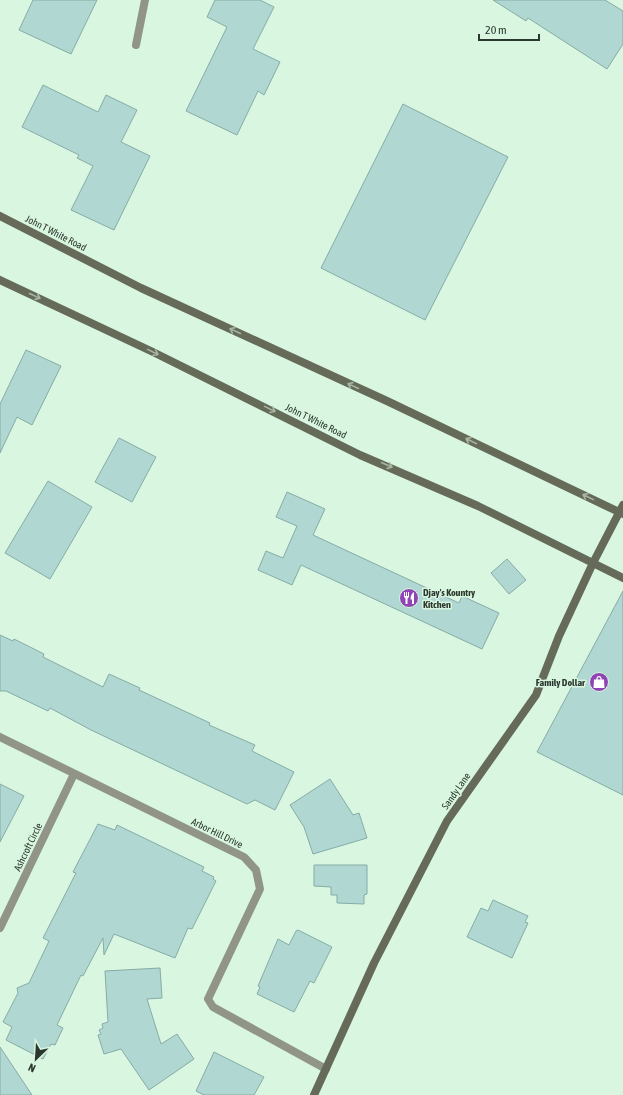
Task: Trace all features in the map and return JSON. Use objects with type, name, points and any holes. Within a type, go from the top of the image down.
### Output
[{"type":"main road","name":"John T White Road","points":[[0,216],[141,288],[622,511]]},
{"type":"main road","name":"John T White Road","points":[[0,280],[153,352],[360,454],[478,506],[623,578]]},
{"type":"main road","name":"Sandy Lane","points":[[314,1095],[374,963],[447,821],[536,695],[559,636],[593,563],[622,511]]},
{"type":"street","points":[[136,45],[145,0]]},
{"type":"street","name":"Arbor Hill Drive","points":[[0,738],[244,857],[256,870],[260,889],[208,1000],[213,1006],[326,1069]]},
{"type":"street","name":"Ashcroft Circle","points":[[0,928],[74,774]]},
{"type":"building","points":[[33,0],[97,0],[71,54],[19,30]]},
{"type":"building","points":[[215,0],[260,0],[274,7],[253,49],[280,62],[264,95],[258,91],[237,135],[186,111],[227,27],[207,17]]},
{"type":"building","points":[[493,0],[605,0],[623,11],[623,44],[607,69],[528,18],[526,21]]},
{"type":"building","points":[[43,85],[98,112],[106,95],[137,110],[121,142],[150,156],[114,230],[71,210],[93,166],[77,158],[79,155],[22,127]]},
{"type":"building","points":[[403,104],[508,157],[425,320],[321,268]]},
{"type":"building","points":[[26,350],[61,366],[32,425],[17,417],[0,453],[0,404]]},
{"type":"building","points":[[119,438],[156,457],[132,502],[95,482]]},
{"type":"building","points":[[48,481],[92,507],[50,579],[5,553]]},
{"type":"building","name":"Djay's Kountry Kitchen","points":[[287,492],[325,509],[313,535],[459,603],[462,596],[499,613],[482,649],[301,565],[292,585],[258,570],[266,551],[283,558],[297,526],[276,517]]},
{"type":"building","points":[[507,559],[526,580],[509,594],[491,573]]},
{"type":"building","name":"Family Dollar","points":[[623,591],[623,795],[537,752]]},
{"type":"building","points":[[0,635],[13,641],[14,639],[44,654],[43,657],[103,687],[109,674],[140,688],[139,690],[210,723],[209,725],[255,745],[252,751],[294,772],[275,810],[255,800],[247,804],[91,730],[50,708],[48,711],[6,691],[0,691]]},
{"type":"building","points":[[330,779],[353,815],[359,813],[367,838],[313,854],[304,827],[290,805]]},
{"type":"building","points":[[0,784],[24,796],[0,842]]},
{"type":"building","points":[[98,824],[115,830],[117,825],[171,851],[204,867],[202,871],[214,877],[213,879],[216,881],[192,929],[188,928],[175,958],[114,934],[104,955],[103,938],[83,976],[81,975],[57,1025],[63,1028],[55,1045],[51,1044],[43,1059],[6,1040],[12,1027],[3,1022],[18,993],[17,988],[29,983],[49,941],[43,938],[76,873],[73,872]]},
{"type":"building","points":[[314,865],[367,865],[367,894],[364,895],[364,904],[337,903],[337,895],[331,895],[331,887],[314,886]]},
{"type":"building","points":[[493,900],[528,916],[525,922],[528,923],[512,958],[467,937],[481,908],[488,911]]},
{"type":"building","points":[[298,930],[332,947],[314,983],[310,981],[294,1012],[257,994],[260,987],[258,986],[278,939],[289,945],[296,931]]},
{"type":"building","points":[[160,968],[162,998],[147,999],[161,1044],[177,1034],[194,1059],[149,1090],[121,1049],[104,1054],[98,1035],[101,1034],[99,1030],[103,1028],[102,1024],[108,1022],[105,971]]},
{"type":"building","points":[[0,1047],[32,1095],[0,1095]]},
{"type":"building","points":[[214,1052],[264,1077],[254,1095],[204,1095],[196,1091]]},
{"type":"place","name":"Djay's Kountry Kitchen","points":[[409,598]]},
{"type":"place","name":"Family Dollar","points":[[599,682]]}]
